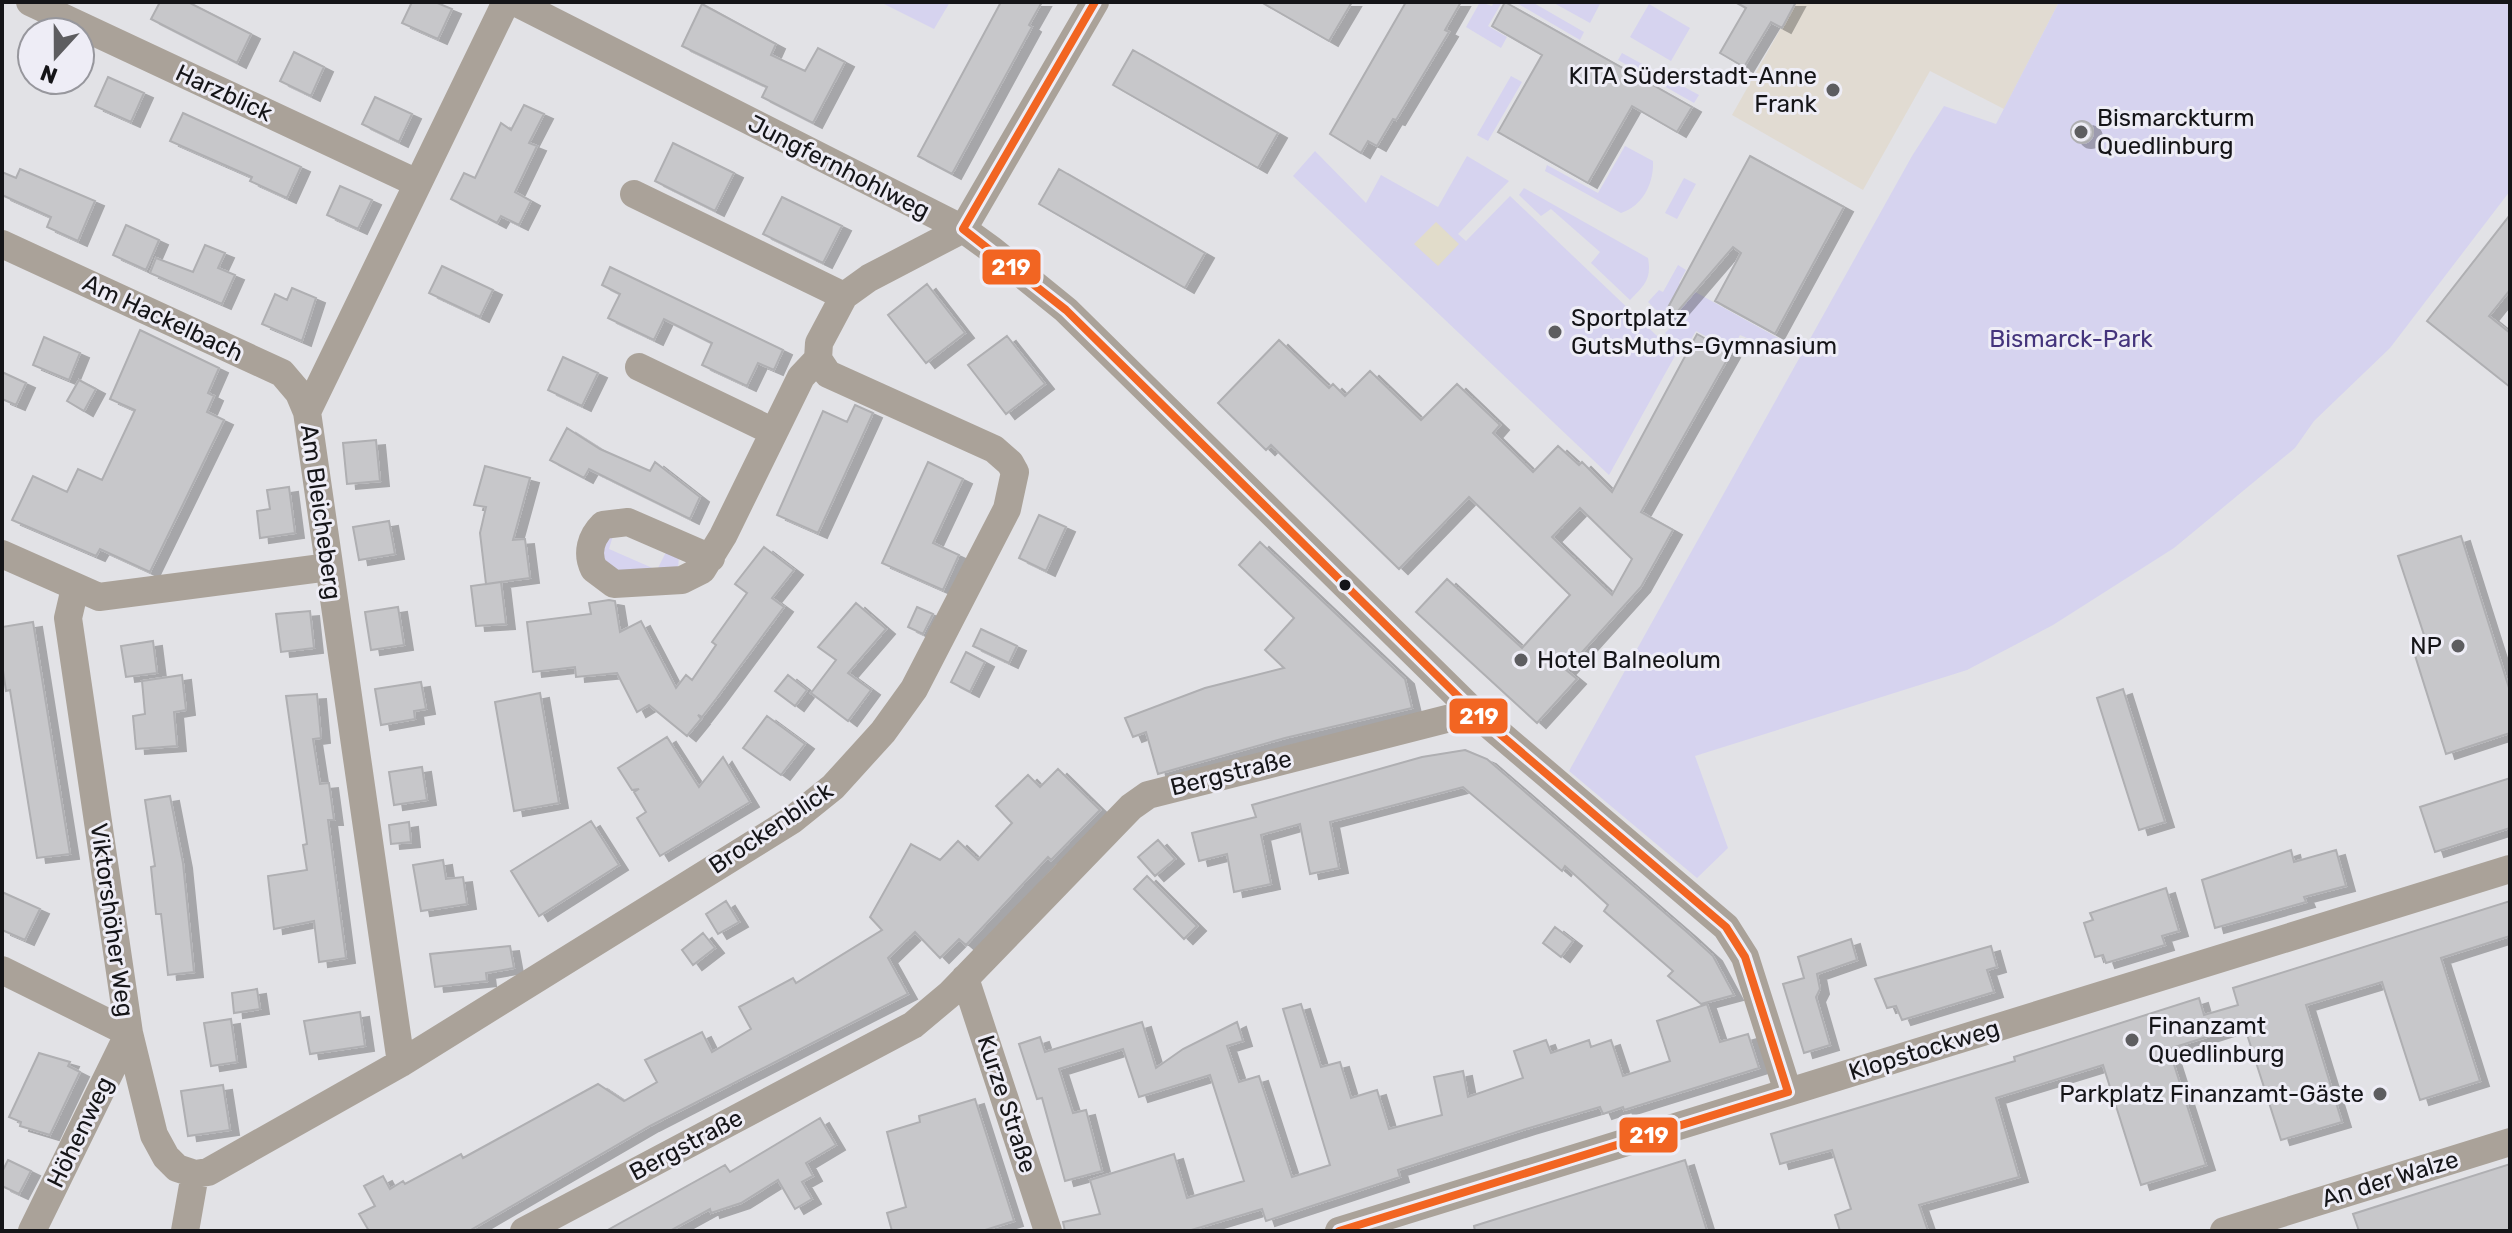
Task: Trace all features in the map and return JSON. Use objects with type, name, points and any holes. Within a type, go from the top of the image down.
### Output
[{"type":"street","name":"Harzblick","points":[[30,2],[417,183]]},
{"type":"street","name":"Am Bleicheberg","points":[[401,1063],[307,412],[506,2]]},
{"type":"street","points":[[711,558],[801,377],[818,359],[819,343],[844,296],[869,278],[963,229],[1095,2]]},
{"type":"street","name":"Jungfernhohlweg","points":[[534,6],[963,229],[1066,310],[1474,712]]},
{"type":"street","points":[[634,194],[844,296]]},
{"type":"street","name":"Am Hackelbach","points":[[2,244],[282,373],[299,393],[307,412]]},
{"type":"street","name":"Brockenblick","points":[[195,1174],[219,1167],[401,1063],[815,803],[868,751],[922,675],[1007,509],[1015,472],[994,449],[828,374],[818,359]]},
{"type":"street","points":[[639,367],[772,431]]},
{"type":"street","points":[[2,554],[99,597],[329,567]]},
{"type":"street","name":"Viktorshöher Weg","points":[[75,588],[68,618],[129,1033],[157,1143],[172,1163],[195,1174]]},
{"type":"street","points":[[1474,712],[1734,936],[1745,957],[1788,1092]]},
{"type":"street","name":"Bergstraße","points":[[524,1231],[913,1025],[965,978],[1131,807],[1148,795],[1474,712]]},
{"type":"street","name":"Klopstockweg","points":[[1339,1231],[2510,869]]},
{"type":"street","points":[[2,970],[129,1033]]},
{"type":"street","name":"Kurze Straße","points":[[965,978],[1048,1231]]},
{"type":"street","name":"Höhenweg","points":[[32,1231],[129,1033]]},
{"type":"street","name":"An der Walze","points":[[2224,1231],[2510,1142]]},
{"type":"street","points":[[185,1231],[195,1174]]},
{"type":"shaded area","name":"KITA Süderstadt-Anne Frank","points":[[1750,2],[2059,2],[2004,109],[1930,71],[1863,190],[1732,115],[1781,28],[1746,8]]},
{"type":"green space","points":[[880,2],[950,2],[934,29]]},
{"type":"green space","points":[[1480,2],[1492,6],[1494,2],[1502,2],[1488,26],[1507,37],[1501,48],[1466,27]]},
{"type":"green space","points":[[1515,2],[1532,2],[1584,32],[1580,40]]},
{"type":"green space","points":[[1552,2],[1601,2],[1590,23]]},
{"type":"green space","name":"Bismarck-Park","points":[[2059,2],[2510,2],[2510,191],[2390,348],[2314,421],[2295,448],[2174,548],[2053,625],[1967,670],[1695,756],[1728,848],[1697,878],[1569,771],[1912,156],[1944,106],[1996,124]]},
{"type":"green space","points":[[1649,4],[1690,28],[1671,61],[1630,37]]},
{"type":"green space","points":[[1622,53],[1699,95],[1694,103],[1618,60]]},
{"type":"green space","points":[[1511,76],[1522,82],[1488,141],[1477,135]]},
{"type":"green space","points":[[1625,146],[1653,161],[1653,169],[1646,193],[1629,210],[1621,213],[1545,171],[1547,165],[1598,193]]},
{"type":"green space","name":"Sportplatz GutsMuths-Gymnasium","points":[[1315,151],[1366,203],[1381,175],[1438,207],[1467,156],[1509,181],[1458,234],[1466,241],[1510,196],[1676,354],[1609,475],[1293,176]]},
{"type":"green space","points":[[1684,178],[1696,184],[1677,219],[1665,213]]},
{"type":"green space","points":[[1524,188],[1648,258],[1646,282],[1630,300],[1591,263],[1600,252],[1551,209],[1541,216],[1519,195]]},
{"type":"green space","points":[[1678,265],[1686,270],[1679,283],[1780,339],[1774,350],[1740,335],[1732,350],[1696,331],[1684,351],[1665,333],[1672,326],[1648,302],[1659,290],[1663,292]]},
{"type":"green space","points":[[615,529],[609,549],[657,570],[667,550],[679,556],[678,570],[620,575],[602,562],[607,533]]},
{"type":"sand","points":[[1436,222],[1459,244],[1438,266],[1414,244]]},
{"type":"building","points":[[160,2],[188,2],[251,34],[237,63],[151,19]]},
{"type":"building","points":[[412,2],[435,2],[452,9],[438,39],[402,23]]},
{"type":"building","points":[[1001,2],[1042,2],[1029,25],[1032,27],[952,174],[918,156]]},
{"type":"building","points":[[1261,2],[1352,2],[1329,41]]},
{"type":"building","points":[[1406,2],[1461,2],[1445,30],[1449,32],[1396,120],[1393,119],[1377,146],[1368,141],[1361,153],[1330,134]]},
{"type":"building","points":[[1505,2],[1692,107],[1677,132],[1632,106],[1588,183],[1498,132],[1542,55],[1492,26]]},
{"type":"building","points":[[1735,2],[1796,2],[1782,28],[1771,22],[1744,67],[1720,53],[1746,8]]},
{"type":"building","points":[[702,4],[776,44],[771,55],[805,71],[818,48],[845,62],[813,123],[762,97],[767,87],[682,46]]},
{"type":"building","points":[[1133,50],[1278,133],[1258,168],[1113,85]]},
{"type":"building","points":[[294,52],[324,67],[311,96],[280,81]]},
{"type":"building","points":[[108,77],[144,93],[131,122],[95,106]]},
{"type":"building","points":[[375,97],[412,114],[399,142],[362,124]]},
{"type":"building","points":[[524,105],[544,114],[529,143],[537,146],[515,192],[531,201],[519,225],[501,216],[497,223],[451,199],[464,173],[475,178],[501,123],[511,130]]},
{"type":"building","points":[[183,113],[301,167],[287,198],[250,181],[252,177],[170,141]]},
{"type":"building","points":[[2082,121],[2090,124],[2093,132],[2090,140],[2082,143],[2074,140],[2071,132],[2074,124]]},
{"type":"building","points":[[673,143],[734,173],[715,211],[655,181]]},
{"type":"building","points":[[1750,156],[1844,207],[1775,334],[1715,301],[1741,253],[1733,247],[1672,318],[1665,313]]},
{"type":"building","points":[[20,169],[95,201],[78,241],[47,227],[51,217],[2,195],[2,172],[16,178]]},
{"type":"building","points":[[1059,169],[1205,253],[1185,288],[1039,204]]},
{"type":"building","points":[[340,186],[372,200],[358,229],[327,215]]},
{"type":"building","points":[[782,197],[842,226],[823,263],[763,234]]},
{"type":"building","points":[[2510,215],[2510,290],[2489,316],[2510,333],[2510,387],[2427,321]]},
{"type":"building","points":[[126,225],[159,240],[146,270],[113,255]]},
{"type":"building","points":[[205,245],[225,253],[218,268],[235,275],[222,304],[150,273],[156,258],[193,272]]},
{"type":"building","points":[[442,266],[493,290],[480,317],[429,293]]},
{"type":"building","points":[[610,267],[783,350],[774,370],[758,363],[747,386],[702,365],[712,343],[664,319],[654,340],[608,318],[620,294],[602,285]]},
{"type":"building","points":[[927,284],[965,333],[926,363],[888,315]]},
{"type":"building","points":[[292,288],[316,298],[302,341],[262,324],[275,294],[287,300]]},
{"type":"building","points":[[140,330],[219,368],[208,393],[214,396],[207,412],[224,420],[150,572],[100,549],[96,556],[12,520],[33,476],[67,492],[78,469],[102,480],[135,410],[110,399]]},
{"type":"building","points":[[1697,334],[1731,353],[1641,512],[1673,530],[1641,587],[1566,670],[1577,679],[1537,723],[1416,612],[1447,579],[1522,648],[1570,595],[1469,497],[1399,569],[1271,445],[1266,450],[1218,403],[1279,340],[1329,388],[1333,384],[1345,396],[1370,371],[1421,420],[1457,384],[1500,425],[1493,433],[1533,472],[1558,446],[1579,465],[1582,462],[1612,492]],"holes":[[[1580,508],[1632,559],[1612,595],[1552,537]]]},
{"type":"building","points":[[1007,336],[1045,384],[1006,414],[968,365]]},
{"type":"building","points":[[44,337],[80,353],[69,380],[33,365]]},
{"type":"building","points":[[563,357],[598,373],[582,406],[548,390]]},
{"type":"building","points":[[2,372],[26,383],[16,405],[2,399]]},
{"type":"building","points":[[79,380],[96,389],[84,411],[67,401]]},
{"type":"building","points":[[855,405],[873,413],[818,533],[777,515],[823,411],[847,422]]},
{"type":"building","points":[[567,428],[600,449],[650,471],[655,462],[700,497],[690,519],[589,469],[584,478],[550,460]]},
{"type":"building","points":[[376,440],[380,481],[347,484],[343,443]]},
{"type":"building","points":[[928,462],[963,479],[933,543],[959,555],[943,590],[882,563]]},
{"type":"building","points":[[485,466],[530,478],[513,540],[525,539],[530,578],[486,584],[480,533],[486,507],[474,505]]},
{"type":"building","points":[[289,487],[295,533],[260,538],[257,511],[270,509],[267,490]]},
{"type":"building","points":[[1039,515],[1066,527],[1046,571],[1019,558]]},
{"type":"building","points":[[389,521],[395,554],[359,560],[353,527]]},
{"type":"building","name":"NP","points":[[2461,536],[2510,691],[2510,733],[2446,754],[2413,649],[2427,644],[2398,556]]},
{"type":"building","points":[[1260,542],[1405,679],[1412,708],[1285,738],[1158,774],[1146,732],[1133,737],[1125,718],[1205,688],[1284,668],[1265,650],[1294,618],[1239,565]]},
{"type":"building","points":[[764,547],[794,570],[772,598],[784,607],[702,717],[698,715],[701,719],[687,736],[649,705],[637,712],[617,673],[576,677],[575,667],[533,672],[527,622],[591,614],[589,603],[609,600],[615,601],[620,632],[641,621],[676,688],[686,675],[692,680],[716,645],[712,642],[747,593],[735,584]]},
{"type":"building","points":[[501,582],[506,624],[476,626],[471,586]]},
{"type":"building","points":[[856,603],[886,629],[848,673],[871,690],[848,721],[811,693],[836,660],[818,647]]},
{"type":"building","points":[[398,607],[404,645],[371,650],[365,612]]},
{"type":"building","points":[[917,607],[933,614],[923,634],[908,627]]},
{"type":"building","points":[[310,611],[314,648],[281,652],[276,614]]},
{"type":"building","points":[[33,622],[70,854],[37,858],[10,690],[6,691],[2,664],[2,627]]},
{"type":"building","points":[[981,629],[1017,646],[1009,663],[973,646]]},
{"type":"building","points":[[153,641],[157,673],[126,677],[121,646]]},
{"type":"building","points":[[966,652],[985,662],[970,692],[951,682]]},
{"type":"building","points":[[182,675],[186,710],[174,712],[177,746],[136,749],[133,716],[145,714],[142,681]]},
{"type":"building","points":[[788,675],[807,690],[795,706],[775,691]]},
{"type":"building","points":[[421,682],[426,709],[414,711],[415,719],[381,725],[375,689]]},
{"type":"building","points":[[2123,689],[2165,822],[2139,830],[2097,698]]},
{"type":"building","points":[[540,693],[559,803],[514,811],[495,702]]},
{"type":"building","points":[[317,694],[321,738],[313,739],[320,784],[329,783],[334,820],[328,820],[346,958],[319,962],[314,921],[274,929],[268,876],[307,870],[303,845],[307,844],[286,696]]},
{"type":"building","points":[[767,716],[805,744],[781,775],[743,748]]},
{"type":"building","points":[[667,737],[699,787],[723,757],[750,802],[660,856],[637,818],[646,812],[634,792],[639,789],[632,790],[618,768]]},
{"type":"building","points":[[1465,750],[1487,759],[1688,933],[1713,956],[1734,995],[1701,1004],[1668,976],[1673,971],[1604,911],[1608,905],[1565,866],[1562,871],[1463,787],[1330,822],[1339,868],[1310,874],[1300,824],[1261,835],[1271,884],[1234,892],[1227,854],[1199,861],[1192,833],[1256,817],[1252,805],[1422,757]]},
{"type":"building","points":[[422,767],[427,800],[394,805],[389,772]]},
{"type":"building","points":[[1058,769],[1100,810],[1051,860],[1048,857],[966,945],[959,939],[940,958],[915,932],[888,958],[908,994],[650,1126],[469,1231],[369,1231],[359,1214],[375,1206],[364,1186],[383,1176],[390,1189],[403,1181],[405,1184],[461,1154],[463,1158],[598,1084],[624,1101],[657,1082],[645,1060],[702,1032],[712,1052],[751,1029],[739,1007],[793,978],[796,983],[882,930],[870,917],[911,844],[940,860],[958,841],[978,860],[1012,823],[996,806],[1028,775],[1040,787]]},
{"type":"building","points":[[2510,778],[2510,828],[2435,852],[2420,807]]},
{"type":"building","points":[[170,796],[183,863],[194,972],[168,975],[161,914],[156,914],[151,867],[155,866],[145,800]]},
{"type":"building","points":[[591,821],[619,865],[539,916],[511,871]]},
{"type":"building","points":[[409,822],[411,842],[391,844],[389,825]]},
{"type":"building","points":[[1158,840],[1175,859],[1155,876],[1138,857]]},
{"type":"building","points":[[2291,850],[2294,862],[2336,850],[2346,886],[2304,897],[2306,902],[2215,928],[2202,880]]},
{"type":"building","points":[[443,860],[446,879],[463,877],[467,904],[421,911],[413,865]]},
{"type":"building","points":[[1147,876],[1197,926],[1184,939],[1134,889]]},
{"type":"building","points":[[2166,888],[2179,931],[2162,936],[2165,945],[2106,963],[2103,955],[2095,957],[2084,923],[2093,920],[2090,913]]},
{"type":"building","points":[[2,892],[40,909],[25,940],[2,930]]},
{"type":"building","points":[[726,901],[739,922],[718,934],[706,914]]},
{"type":"building","name":"Finanzamt Quedlinburg","points":[[2510,901],[2510,936],[2441,958],[2480,1081],[2420,1100],[2382,982],[2306,1005],[2342,1122],[2281,1140],[2244,1025],[2169,1049],[2206,1165],[2141,1185],[2103,1065],[1996,1098],[2019,1177],[1919,1205],[1928,1231],[1840,1231],[1835,1215],[1851,1209],[1832,1150],[1780,1164],[1771,1134],[2015,1061],[2014,1057],[2199,998],[2204,1015],[2238,1005],[2233,988]]},
{"type":"building","points":[[1555,927],[1573,941],[1561,957],[1543,943]]},
{"type":"building","points":[[703,933],[715,948],[693,965],[682,950]]},
{"type":"building","points":[[1851,939],[1857,960],[1817,974],[1820,989],[1816,997],[1830,1045],[1804,1053],[1783,984],[1804,978],[1798,957]]},
{"type":"building","points":[[510,946],[514,968],[486,973],[487,981],[435,987],[430,954]]},
{"type":"building","points":[[1991,946],[1997,967],[1987,970],[1994,992],[1902,1020],[1896,1006],[1887,1008],[1875,979]]},
{"type":"building","points":[[257,989],[260,1009],[234,1013],[232,993]]},
{"type":"building","points":[[1301,1004],[1321,1067],[1340,1062],[1351,1098],[1377,1090],[1389,1129],[1442,1115],[1434,1077],[1463,1071],[1468,1097],[1523,1078],[1514,1051],[1546,1040],[1551,1053],[1589,1040],[1591,1047],[1611,1040],[1623,1076],[1670,1061],[1657,1021],[1707,1004],[1720,1042],[1748,1034],[1759,1068],[1624,1110],[1623,1107],[1603,1114],[1600,1107],[1526,1129],[1398,1170],[1400,1177],[1266,1221],[1262,1209],[1188,1231],[1065,1231],[1063,1222],[1100,1214],[1090,1180],[1174,1154],[1187,1198],[1244,1181],[1210,1075],[1139,1097],[1123,1049],[1059,1069],[1073,1113],[1086,1110],[1102,1171],[1065,1181],[1042,1098],[1037,1099],[1019,1044],[1040,1037],[1045,1052],[1142,1022],[1156,1068],[1183,1049],[1237,1022],[1243,1041],[1227,1046],[1239,1082],[1259,1076],[1292,1177],[1330,1165],[1283,1009]]},
{"type":"building","points":[[360,1012],[365,1046],[310,1054],[304,1021]]},
{"type":"building","points":[[231,1019],[237,1062],[211,1066],[204,1023]]},
{"type":"building","points":[[39,1053],[70,1062],[68,1066],[80,1072],[50,1135],[20,1126],[21,1122],[9,1117]]},
{"type":"building","points":[[223,1085],[230,1130],[188,1136],[181,1091]]},
{"type":"building","points":[[975,1099],[1014,1221],[982,1231],[892,1231],[887,1213],[906,1207],[887,1132],[920,1122],[919,1116]]},
{"type":"building","points":[[820,1118],[836,1145],[806,1163],[813,1176],[802,1182],[812,1199],[795,1209],[778,1180],[741,1203],[711,1213],[710,1209],[670,1231],[606,1231],[725,1165],[730,1172]]},
{"type":"building","points":[[8,1160],[31,1171],[19,1194],[2,1186],[2,1172]]},
{"type":"building","points":[[1685,1160],[1707,1231],[1475,1231],[1474,1226]]},
{"type":"building","points":[[2510,1164],[2510,1231],[2359,1231],[2353,1214]]},
{"type":"transit line","name":"219","points":[[1095,2],[963,229],[1066,310],[1474,712],[1726,927],[1745,957],[1788,1092],[1339,1231]]},
{"type":"place","name":"KITA Süderstadt-Anne Frank","points":[[1833,90]]},
{"type":"place","name":"Bismarckturm Quedlinburg","points":[[2081,132]]},
{"type":"place","name":"Sportplatz GutsMuths-Gymnasium","points":[[1555,332]]},
{"type":"place","name":"NP","points":[[2458,646]]},
{"type":"place","name":"Hotel Balneolum","points":[[1521,660]]},
{"type":"place","name":"Finanzamt Quedlinburg","points":[[2132,1040]]},
{"type":"place","name":"Parkplatz Finanzamt-Gäste","points":[[2380,1094]]}]
